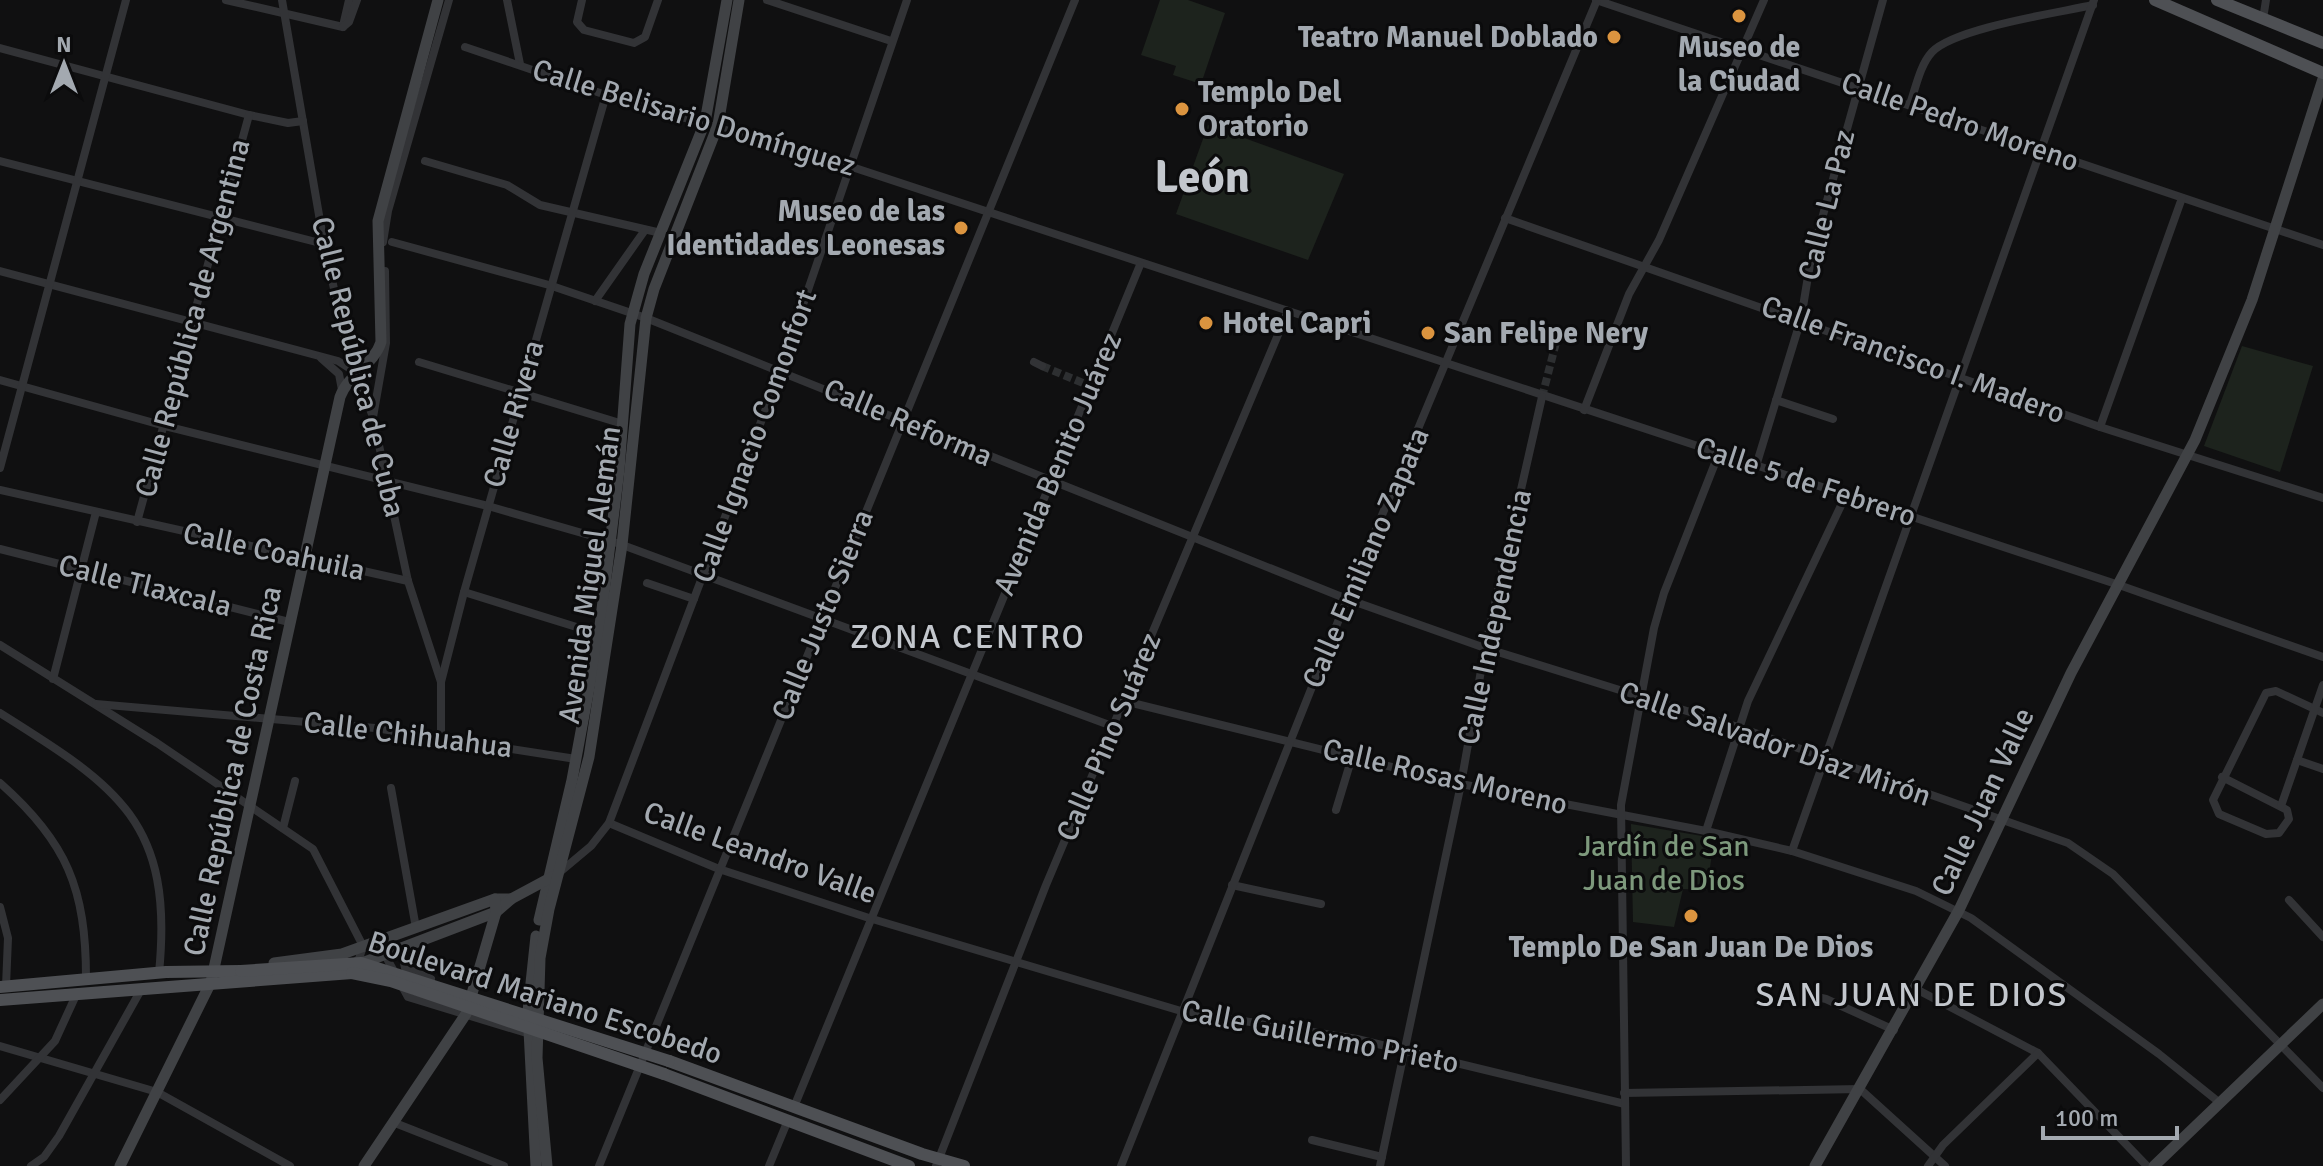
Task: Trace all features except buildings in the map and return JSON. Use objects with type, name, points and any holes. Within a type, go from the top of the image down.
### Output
[{"type":"main road","points":[[2155,0],[2323,73]]},
{"type":"main road","points":[[2217,0],[2323,43]]},
{"type":"main road","name":"Boulevard Mariano Escobedo","points":[[0,1000],[142,987],[241,971],[361,963],[666,1058],[909,1166]]},
{"type":"main road","name":"Boulevard Mariano Escobedo","points":[[3,986],[159,973],[213,976],[352,973],[391,981],[659,1074],[788,1110],[937,1163],[964,1166]]},
{"type":"street","points":[[0,468],[126,0]]},
{"type":"street","points":[[226,0],[343,27]]},
{"type":"street","name":"Calle República de Cuba","points":[[282,0],[324,244],[356,373],[373,417],[408,581],[441,682]]},
{"type":"street","points":[[343,27],[349,0]]},
{"type":"street","points":[[343,27],[349,22],[357,0]]},
{"type":"street","name":"Calle República de Costa Rica","points":[[120,1166],[213,976],[248,805],[342,390],[374,356],[381,342],[378,221],[438,0]]},
{"type":"street","points":[[373,417],[386,343],[384,227],[449,0]]},
{"type":"street","points":[[507,0],[520,64]]},
{"type":"street","points":[[582,0],[577,22],[584,30],[634,43],[645,37],[658,0]]},
{"type":"street","name":"Avenida Miguel Alemán","points":[[536,1166],[532,1012],[554,876],[617,543],[632,313],[705,122],[727,0]]},
{"type":"street","name":"Avenida Miguel Alemán","points":[[554,876],[589,757],[646,318],[654,289],[718,125],[739,0]]},
{"type":"street","name":"Calle Ignacio Comonfort","points":[[609,823],[781,369],[907,0]]},
{"type":"street","name":"Calle Justo Sierra","points":[[599,1166],[1075,0]]},
{"type":"street","name":"Calle Pedro Moreno","points":[[1597,0],[2323,245]]},
{"type":"street","name":"Calle Emiliano Zapata","points":[[1121,1166],[1347,599],[1597,0]]},
{"type":"street","points":[[1584,410],[1629,294],[1659,240],[1764,0]]},
{"type":"street","name":"Calle La Paz","points":[[1756,466],[1801,319],[1811,258],[1883,0]]},
{"type":"street","points":[[2263,19],[2266,0]]},
{"type":"street","points":[[771,1],[891,41]]},
{"type":"street","points":[[1910,104],[1925,62],[1940,46],[2000,26],[2094,2]]},
{"type":"street","points":[[1792,851],[2094,2]]},
{"type":"street","name":"Calle Belisario Domínguez","points":[[465,47],[606,95],[718,125],[849,166],[1140,265],[1288,311]]},
{"type":"street","points":[[0,48],[249,115],[288,123],[303,121]]},
{"type":"street","name":"Calle Juan Valle","points":[[1815,1166],[1959,910],[2071,673],[2188,455],[2252,300],[2323,79]]},
{"type":"street","name":"Calle Rivera","points":[[441,736],[441,682],[464,592],[549,285],[606,95]]},
{"type":"street","name":"Calle República de Argentina","points":[[137,522],[249,115]]},
{"type":"street","points":[[0,161],[324,244]]},
{"type":"street","points":[[425,161],[507,185],[533,203],[661,233]]},
{"type":"street","points":[[2100,427],[2182,198]]},
{"type":"street","name":"Calle Francisco I. Madero","points":[[1505,218],[1801,319],[2100,427],[2323,498]]},
{"type":"street","points":[[595,301],[645,230]]},
{"type":"street","name":"Calle Reforma","points":[[392,242],[549,285],[646,318],[781,369],[1051,481],[1195,535]]},
{"type":"street","name":"Avenida Benito Juárez","points":[[769,1166],[788,1110],[1051,481],[1087,385],[1140,265]]},
{"type":"street","points":[[0,271],[338,361],[356,373]]},
{"type":"street","name":"Calle 5 de Febrero","points":[[1288,311],[2119,585],[2323,657]]},
{"type":"street","name":"Calle Pino Suárez","points":[[937,1163],[1112,726],[1288,311]]},
{"type":"street","points":[[321,358],[339,374],[342,390]]},
{"type":"street","points":[[419,362],[623,424]]},
{"type":"street","points":[[0,380],[165,426],[488,506],[617,543],[1112,726]]},
{"type":"street","name":"Calle Independencia","points":[[1381,1162],[1461,784],[1485,648],[1542,397]]},
{"type":"street","points":[[1776,400],[1833,419]]},
{"type":"street","points":[[1626,1166],[1620,815],[1640,698],[1664,593],[1719,453]]},
{"type":"street","name":"Calle Coahuila","points":[[0,490],[408,581]]},
{"type":"street","points":[[1706,831],[1738,727],[1846,495]]},
{"type":"street","points":[[53,679],[96,512]]},
{"type":"street","name":"Calle Salvador Díaz Mirón","points":[[1195,535],[1347,599],[1485,648],[1738,727],[2068,843],[2100,863],[2323,1088]]},
{"type":"street","name":"Calle Tlaxcala","points":[[0,549],[289,622]]},
{"type":"street","points":[[647,583],[694,599]]},
{"type":"street","points":[[464,592],[599,634]]},
{"type":"street","points":[[0,645],[95,704],[313,849],[363,946],[359,959],[337,972]]},
{"type":"street","points":[[2281,806],[2319,710],[2323,685]]},
{"type":"street","points":[[2222,777],[2287,810],[2289,819],[2273,835],[2219,814],[2213,800],[2222,777],[2266,693],[2276,691],[2319,710]]},
{"type":"street","name":"Calle Rosas Moreno","points":[[1124,701],[1461,784],[1706,831],[1792,851],[1870,874],[1959,910],[2159,1054],[2220,1103]]},
{"type":"street","name":"Calle Chihuahua","points":[[95,704],[441,736],[576,759]]},
{"type":"street","points":[[0,713],[79,763],[128,811],[143,833],[158,882],[159,973]]},
{"type":"street","points":[[1336,810],[1352,757]]},
{"type":"street","points":[[2297,760],[2323,769]]},
{"type":"street","points":[[283,828],[295,781]]},
{"type":"street","points":[[0,783],[49,834],[70,868],[80,904],[86,978]]},
{"type":"street","points":[[391,788],[416,928]]},
{"type":"street","name":"Calle Leandro Valle","points":[[337,972],[401,949],[554,876],[591,846],[609,823],[719,869],[1016,962]]},
{"type":"street","points":[[1232,885],[1321,904]]},
{"type":"street","points":[[2289,900],[2323,937]]},
{"type":"street","points":[[364,1166],[466,1014],[475,994],[496,906]]},
{"type":"street","name":"Calle Leandro Valle","points":[[213,976],[306,960],[363,946],[496,906]]},
{"type":"street","points":[[0,907],[8,938],[3,986]]},
{"type":"street","points":[[401,949],[402,965],[410,971],[666,1058]]},
{"type":"street","points":[[385,955],[408,997],[659,1074]]},
{"type":"street","name":"Calle Guillermo Prieto","points":[[1016,962],[1181,1011],[1330,1034],[1625,1104]]},
{"type":"street","points":[[31,1166],[44,1157],[59,1136],[142,987]]},
{"type":"street","points":[[1916,989],[2038,1053],[2147,1166]]},
{"type":"street","points":[[0,1100],[42,1058],[68,1019],[77,993]]},
{"type":"street","points":[[1804,994],[1826,999],[1894,1030]]},
{"type":"street","points":[[2154,1166],[2323,1004]]},
{"type":"street","name":"Avenida Miguel Alemán","points":[[533,1035],[547,1166]]},
{"type":"street","points":[[0,1046],[157,1092],[290,1166]]},
{"type":"street","points":[[1928,1166],[2038,1053]]},
{"type":"street","points":[[659,1074],[653,1062],[666,1058]]},
{"type":"street","points":[[1624,1093],[1860,1089],[1945,1166]]},
{"type":"street","points":[[395,1123],[504,1166]]},
{"type":"street","points":[[1312,1140],[1381,1162]]},
{"type":"green space","points":[[1160,0],[1188,0],[1225,13],[1201,84],[1173,75],[1176,66],[1141,55]]},
{"type":"green space","points":[[1208,125],[1344,174],[1308,260],[1176,214]]},
{"type":"green space","points":[[2242,346],[2313,366],[2280,472],[2204,446]]},
{"type":"green space","name":"Jardín de San Juan de Dios","points":[[1631,824],[1714,838],[1707,890],[1683,889],[1674,927],[1633,922]]},
{"type":"tunnel","points":[[1542,397],[1559,331]]},
{"type":"tunnel","points":[[1042,366],[1083,383]]},
{"type":"place","name":"Museo de la Ciudad","points":[[1739,16]]},
{"type":"place","name":"Teatro Manuel Doblado","points":[[1614,37]]},
{"type":"place","name":"Templo Del Oratorio","points":[[1182,109]]},
{"type":"place","name":"Museo de las Identidades Leonesas","points":[[961,228]]},
{"type":"place","name":"Hotel Capri","points":[[1206,323]]},
{"type":"place","name":"San Felipe Nery","points":[[1428,333]]},
{"type":"place","name":"Templo De San Juan De Dios","points":[[1691,916]]},
{"type":"district","name":"León","points":[[1202,177]]},
{"type":"district","name":"ZONA CENTRO","points":[[968,637]]},
{"type":"district","name":"SAN JUAN DE DIOS","points":[[1912,995]]}]
